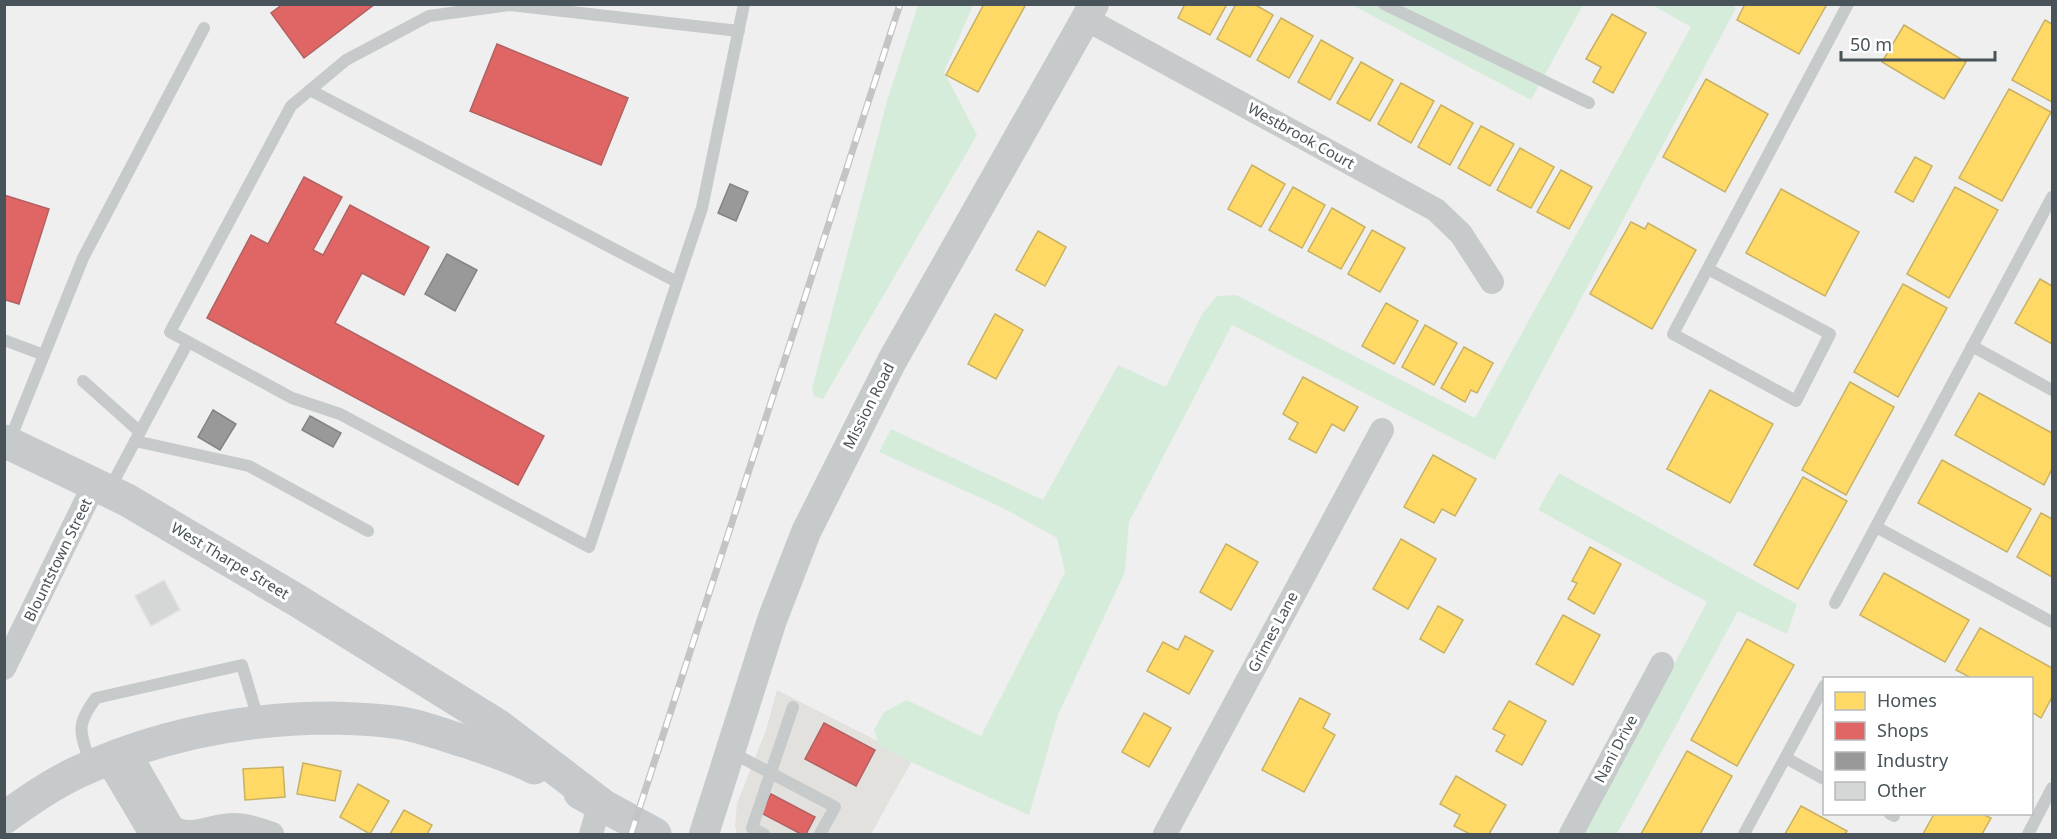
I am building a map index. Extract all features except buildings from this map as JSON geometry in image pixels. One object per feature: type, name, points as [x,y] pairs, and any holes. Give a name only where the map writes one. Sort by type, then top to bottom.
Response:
[{"type":"main road","name":"West Tharpe Street","points":[[7,442],[102,487],[232,561],[499,726],[600,803]]},
{"type":"main road","points":[[390,659],[403,683],[408,703],[405,724]]},
{"type":"main road","points":[[4,818],[38,794],[109,759],[177,736],[232,725],[299,718],[332,718],[405,724],[515,758],[655,834]]},
{"type":"street","name":"Westbrook Court","points":[[1090,12],[1436,210],[1461,234],[1492,282]]},
{"type":"street","name":"Mission Road","points":[[704,834],[772,620],[806,532],[892,361],[1090,12]]},
{"type":"street","name":"Grimes Lane","points":[[1165,834],[1382,430]]},
{"type":"street","name":"Blountstown Street","points":[[4,668],[102,487]]},
{"type":"street","name":"Nani Drive","points":[[1571,834],[1662,664]]},
{"type":"street","points":[[109,759],[154,826],[172,827],[180,833],[189,834],[231,825],[247,826],[272,834]]},
{"type":"street","points":[[591,834],[600,803]]},
{"type":"lane","points":[[739,31],[510,5],[429,16],[346,60],[291,106],[170,332],[292,398],[340,414],[589,547],[702,208],[739,31],[744,4]]},
{"type":"lane","points":[[1384,4],[1590,103]]},
{"type":"lane","points":[[1708,269],[1830,334],[1796,401],[1674,334],[1708,269],[1848,4]]},
{"type":"lane","points":[[7,442],[83,258],[204,28]]},
{"type":"lane","points":[[310,90],[677,282]]},
{"type":"lane","points":[[1835,603],[2052,197]]},
{"type":"lane","points":[[4,340],[44,355]]},
{"type":"lane","points":[[102,487],[138,436],[188,342]]},
{"type":"lane","points":[[1972,346],[2052,390]]},
{"type":"lane","points":[[83,381],[138,436],[249,466],[368,531]]},
{"type":"lane","points":[[1876,526],[2052,622]]},
{"type":"lane","points":[[109,759],[81,732],[84,714],[96,698],[242,665],[259,723]]},
{"type":"lane","points":[[1744,834],[1823,688]]},
{"type":"lane","points":[[764,834],[752,828],[793,707]]},
{"type":"lane","points":[[730,752],[835,807],[820,834]]},
{"type":"lane","points":[[1786,758],[1823,778]]},
{"type":"lane","points":[[2028,834],[2052,788]]},
{"type":"shaded area","points":[[777,690],[913,759],[871,834],[737,834],[735,826],[737,804],[766,730]]},
{"type":"green space","points":[[1730,4],[1736,8],[1495,460],[1232,325],[1129,522],[1125,572],[1058,715],[1029,815],[906,760],[879,745],[874,730],[884,712],[907,700],[981,736],[1065,572],[1057,538],[1005,509],[879,452],[891,429],[1043,500],[1118,365],[1166,387],[1202,314],[1217,296],[1236,295],[1475,418],[1691,27],[1652,5]]},
{"type":"green space","points":[[918,5],[973,5],[944,72],[977,135],[823,399],[814,396],[812,389],[887,101]]},
{"type":"green space","points":[[1352,5],[1583,5],[1531,100]]},
{"type":"green space","points":[[1559,473],[1797,604],[1787,634],[1738,611],[1617,834],[1584,834],[1707,602],[1538,510]]},
{"type":"railway","points":[[631,834],[900,4]]}]
